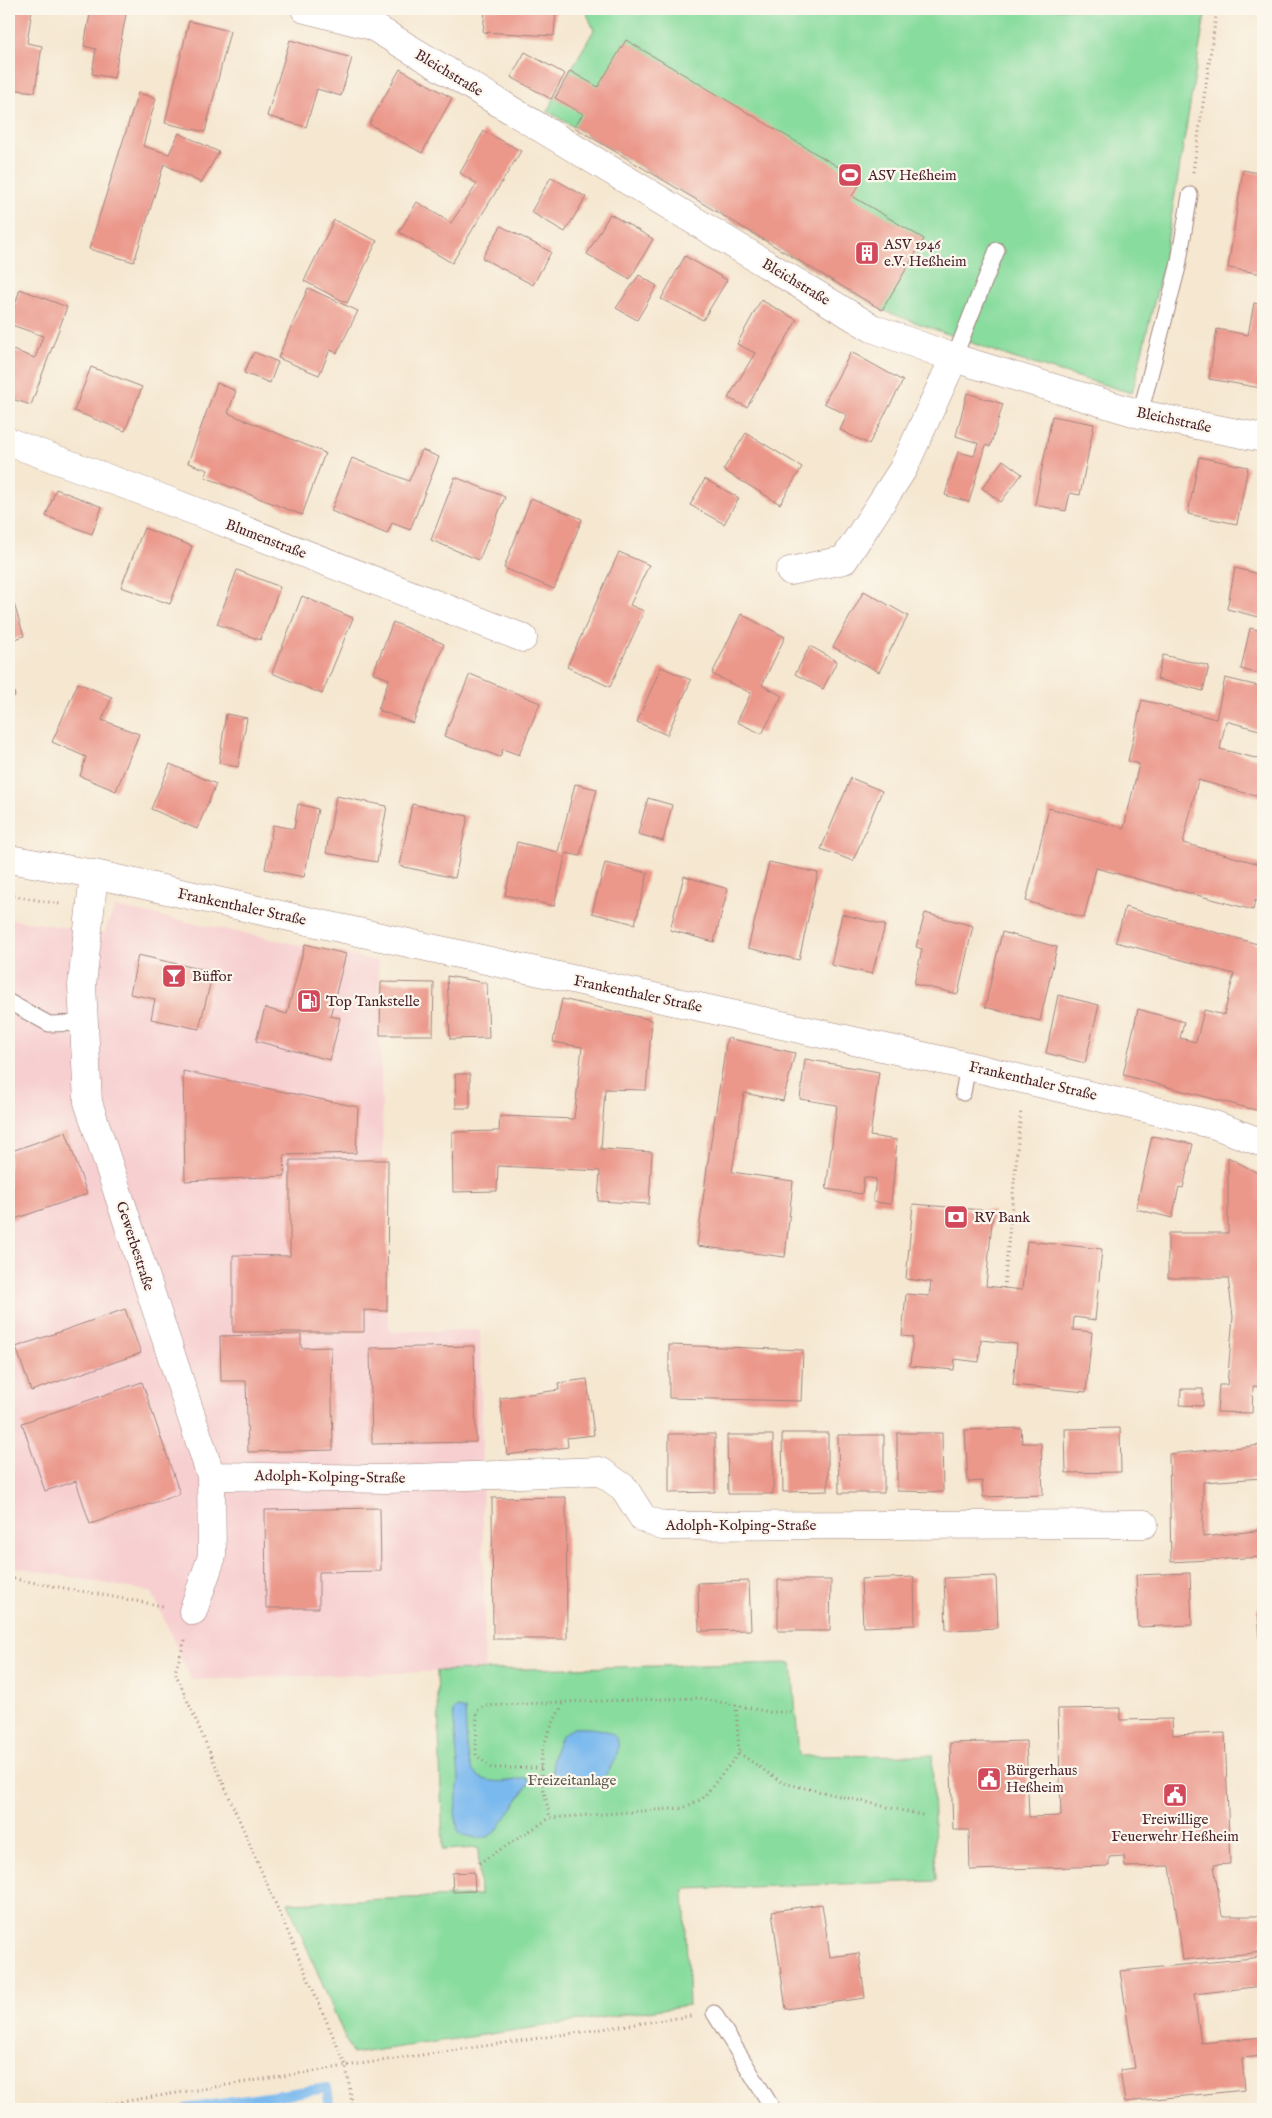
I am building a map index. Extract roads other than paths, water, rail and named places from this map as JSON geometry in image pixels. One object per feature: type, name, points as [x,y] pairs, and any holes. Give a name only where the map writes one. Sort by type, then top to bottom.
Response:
[{"type":"street","name":"Bleichstraße","points":[[305,9],[373,17],[872,328],[954,358],[1140,414],[1263,438]]},
{"type":"street","points":[[790,571],[844,560],[903,469],[954,358]]},
{"type":"street","name":"Blumenstraße","points":[[9,442],[161,498],[523,638]]},
{"type":"street","name":"Frankenthaler Straße","points":[[9,859],[94,874],[968,1066],[1215,1125],[1263,1143]]},
{"type":"street","name":"Gewerbestraße","points":[[94,874],[82,985],[88,1102],[211,1476],[212,1556],[194,1611]]},
{"type":"street","name":"Adolph-Kolping-Straße","points":[[211,1476],[388,1479],[600,1472],[624,1488],[643,1518],[662,1526],[1144,1524]]},
{"type":"lane","points":[[1140,414],[1178,267],[1190,194]]},
{"type":"lane","points":[[954,358],[997,250]]},
{"type":"lane","points":[[9,1002],[49,1024],[84,1023]]},
{"type":"lane","points":[[963,1093],[968,1066]]},
{"type":"lane","points":[[714,2013],[773,2109]]},
{"type":"water","points":[[458,1708],[465,1710],[468,1753],[470,1765],[474,1772],[486,1780],[511,1781],[526,1778],[530,1782],[497,1830],[488,1837],[476,1838],[463,1835],[458,1831],[455,1812],[459,1779],[453,1711]]},
{"type":"water","points":[[573,1728],[603,1730],[611,1733],[616,1738],[618,1745],[617,1754],[607,1772],[601,1779],[595,1782],[573,1785],[562,1782],[554,1776],[552,1764],[558,1744],[563,1734]]},
{"type":"waterway","points":[[186,2109],[327,2088],[330,2109]]},
{"type":"place","name":"ASV Heßheim","points":[[850,175]]},
{"type":"place","name":"ASV 1946 e.V. Heßheim","points":[[867,253]]},
{"type":"place","name":"Büffor","points":[[174,976]]},
{"type":"place","name":"Top Tankstelle","points":[[309,1001]]},
{"type":"place","name":"RV Bank","points":[[956,1217]]},
{"type":"place","name":"Bürgerhaus Heßheim","points":[[989,1779]]},
{"type":"place","name":"Freiwillige Feuerwehr Heßheim","points":[[1175,1795]]},
{"type":"park label","name":"Freizeitanlage","points":[[572,1780]]}]
